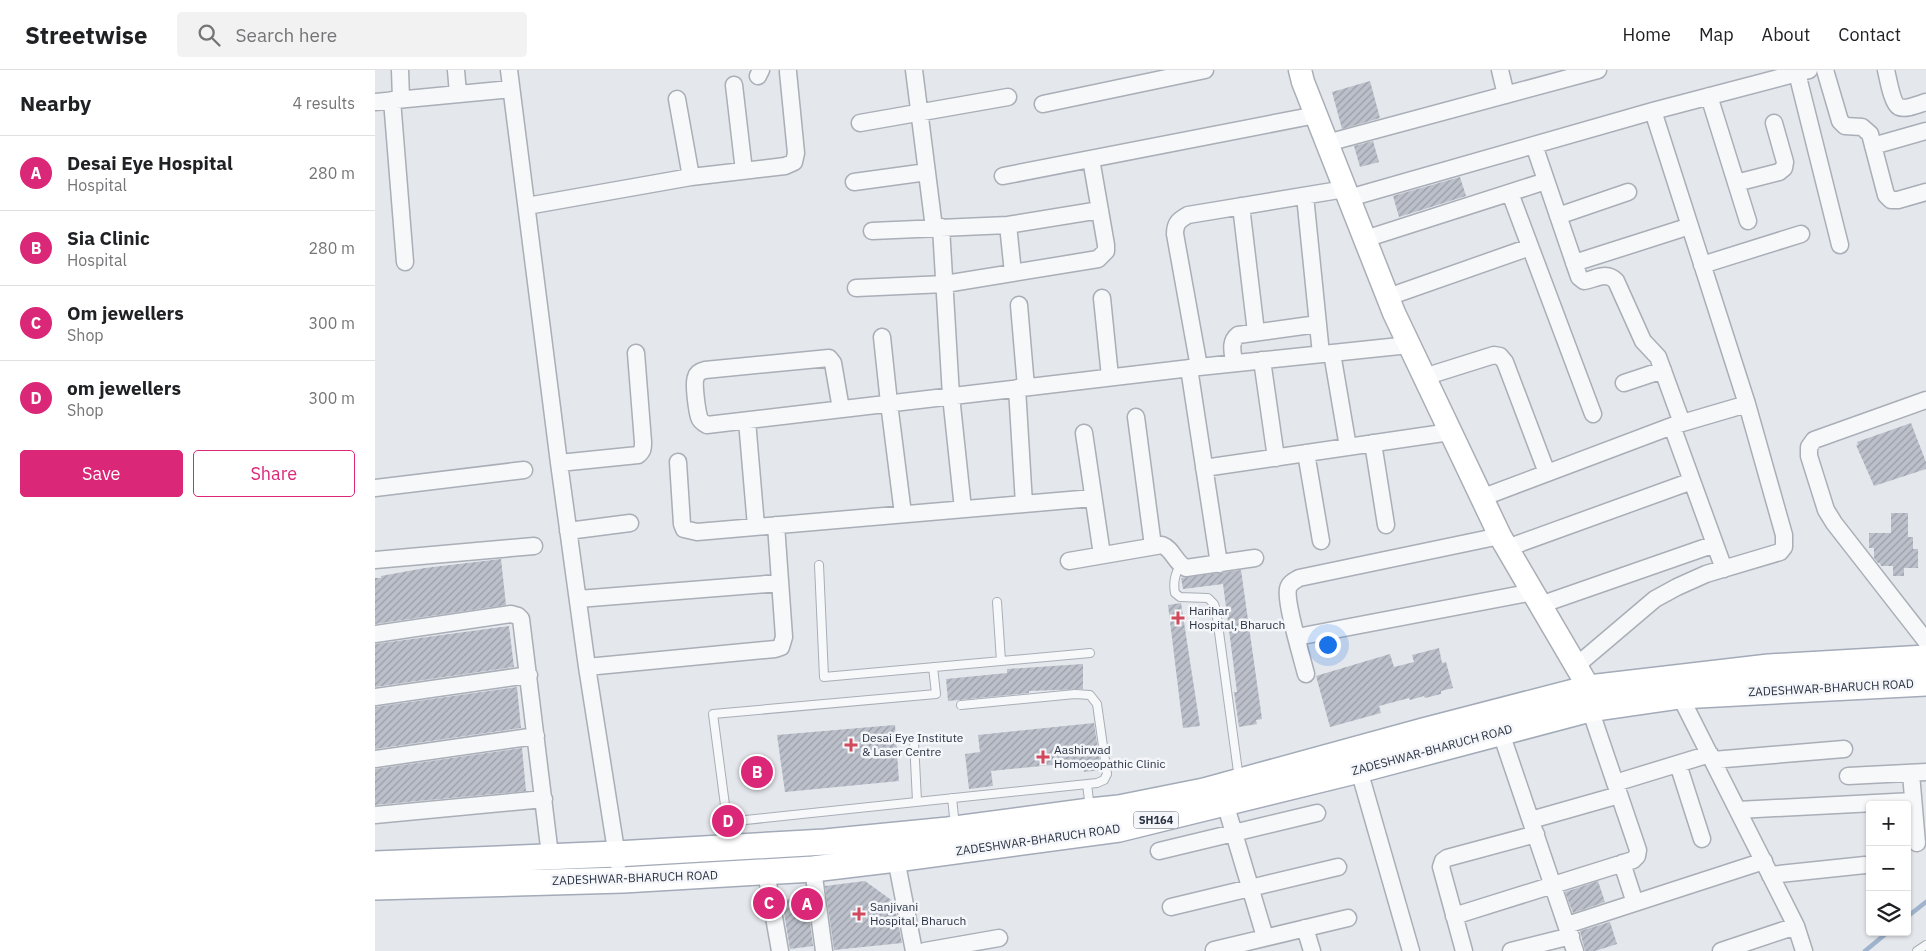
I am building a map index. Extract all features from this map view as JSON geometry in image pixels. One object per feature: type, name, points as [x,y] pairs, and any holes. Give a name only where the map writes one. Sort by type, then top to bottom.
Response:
[{"type":"main road","points":[[1300,70],[1347,194],[1409,345],[1503,542],[1576,666],[1593,702]]},
{"type":"main road","name":"ZADESHWAR-BHARUCH ROAD","points":[[375,863],[616,854],[825,842],[955,829],[1119,808],[1204,791],[1239,781],[1593,702],[1769,667],[1926,658]]},
{"type":"main road","name":"ZADESHWAR-BHARUCH ROAD","points":[[375,887],[623,880],[813,869],[896,859],[1119,829],[1501,733],[1593,702],[1926,683]]},
{"type":"street","points":[[400,70],[397,100],[405,262]]},
{"type":"street","points":[[456,70],[458,94]]},
{"type":"street","points":[[509,70],[587,667],[616,854],[623,880]]},
{"type":"street","points":[[914,70],[927,172],[938,228],[945,284],[951,396],[963,509]]},
{"type":"street","points":[[1043,104],[1146,76],[1205,70]]},
{"type":"street","points":[[1500,70],[1506,95]]},
{"type":"street","points":[[1327,143],[1598,70]]},
{"type":"street","points":[[1825,70],[1840,121],[1845,126],[1862,127],[1867,130],[1886,195],[1891,200],[1898,200],[1926,192]]},
{"type":"street","points":[[1885,70],[1894,102],[1899,107],[1906,108],[1926,102]]},
{"type":"street","points":[[527,206],[691,177],[785,166],[795,162],[796,153],[788,72]]},
{"type":"street","points":[[1219,564],[1204,468],[1194,367],[1175,226],[1179,220],[1188,215],[1305,196],[1347,194],[1803,72],[1840,245]]},
{"type":"street","points":[[734,85],[744,171]]},
{"type":"street","points":[[375,102],[511,89]]},
{"type":"street","points":[[1709,96],[1748,221]]},
{"type":"street","points":[[860,124],[1008,97]]},
{"type":"street","points":[[677,99],[691,177]]},
{"type":"street","points":[[1576,666],[1655,599],[1706,574],[1780,552],[1784,547],[1784,535],[1747,404],[1653,111]]},
{"type":"street","points":[[1003,176],[1316,114]]},
{"type":"street","points":[[1736,183],[1779,172],[1784,168],[1785,162],[1774,124]]},
{"type":"street","points":[[1873,146],[1926,131]]},
{"type":"street","points":[[1534,145],[1579,278],[1584,281],[1605,275],[1611,276],[1616,281],[1643,341],[1658,357],[1692,481],[1724,569]]},
{"type":"street","points":[[856,288],[945,284],[1098,259],[1106,251],[1106,245],[1091,159]]},
{"type":"street","points":[[854,182],[927,172]]},
{"type":"street","points":[[1365,239],[1546,181]]},
{"type":"street","points":[[1558,216],[1628,192]]},
{"type":"street","points":[[1510,193],[1593,414]]},
{"type":"street","points":[[1305,196],[1318,324],[1348,447]]},
{"type":"street","points":[[1241,206],[1256,332]]},
{"type":"street","points":[[872,231],[1008,225],[1100,210]]},
{"type":"street","points":[[1008,225],[1013,273]]},
{"type":"street","points":[[1574,263],[1690,226]]},
{"type":"street","points":[[1703,265],[1801,234]]},
{"type":"street","points":[[1388,297],[1530,246]]},
{"type":"street","points":[[1102,298],[1110,377]]},
{"type":"street","points":[[1019,305],[1024,504]]},
{"type":"street","points":[[1234,363],[1232,344],[1233,338],[1238,335],[1318,324]]},
{"type":"street","points":[[882,337],[903,514]]},
{"type":"street","points":[[841,408],[833,363],[829,358],[705,370],[699,372],[696,376],[699,417],[707,425],[1194,367],[1409,345]]},
{"type":"street","points":[[559,463],[638,455],[641,453],[643,442],[636,353]]},
{"type":"street","points":[[1424,377],[1494,355],[1500,356],[1505,362],[1547,473]]},
{"type":"street","points":[[1262,360],[1275,458]]},
{"type":"street","points":[[1624,382],[1663,370]]},
{"type":"street","points":[[1926,400],[1815,440],[1809,447],[1809,456],[1826,510],[1834,523],[1926,641]]},
{"type":"street","points":[[1481,498],[1677,425],[1747,404]]},
{"type":"street","points":[[1136,417],[1153,546]]},
{"type":"street","points":[[747,421],[756,526]]},
{"type":"street","points":[[1204,468],[1450,432]]},
{"type":"street","points":[[1084,433],[1102,555]]},
{"type":"street","points":[[1373,443],[1386,525]]},
{"type":"street","points":[[1306,453],[1321,541]]},
{"type":"street","points":[[678,462],[682,524],[684,529],[697,532],[1093,498]]},
{"type":"street","points":[[375,488],[524,470]]},
{"type":"street","points":[[1306,674],[1287,590],[1289,584],[1299,578],[1503,542],[1692,481]]},
{"type":"street","points":[[568,531],[630,523]]},
{"type":"street","points":[[587,667],[781,647],[784,637],[775,525]]},
{"type":"street","points":[[1297,637],[1536,599],[1715,544]]},
{"type":"street","points":[[1069,561],[1162,545],[1166,546],[1180,565],[1186,568],[1255,558]]},
{"type":"street","points":[[375,560],[534,546]]},
{"type":"street","points":[[578,599],[779,583]]},
{"type":"street","points":[[375,634],[511,614],[521,619],[551,855]]},
{"type":"street","points":[[375,697],[529,675]]},
{"type":"street","points":[[1680,696],[1796,926],[1804,951]]},
{"type":"street","points":[[1454,916],[1633,860],[1637,856],[1638,850],[1617,789],[1593,702]]},
{"type":"street","points":[[1501,733],[1571,937]]},
{"type":"street","points":[[375,759],[536,736]]},
{"type":"street","points":[[1464,951],[1441,867],[1443,861],[1447,858],[1534,827],[1617,789],[1678,764],[1711,757],[1844,749]]},
{"type":"street","points":[[1678,764],[1702,840]]},
{"type":"street","points":[[1359,770],[1411,951]]},
{"type":"street","points":[[1848,776],[1919,773],[1913,801],[1917,843]]},
{"type":"street","points":[[375,815],[544,799]]},
{"type":"street","points":[[1738,810],[1913,801]]},
{"type":"street","points":[[1225,803],[1265,937]]},
{"type":"street","points":[[1159,851],[1317,813]]},
{"type":"street","points":[[896,859],[914,951]]},
{"type":"street","points":[[1622,863],[1635,902]]},
{"type":"street","points":[[1511,951],[1571,937],[1635,902],[1767,868],[1865,865]]},
{"type":"street","points":[[1171,907],[1338,867]]},
{"type":"street","points":[[813,869],[824,951]]},
{"type":"street","points":[[766,872],[780,951]]},
{"type":"street","points":[[1213,950],[1348,918]]},
{"type":"street","points":[[1721,951],[1796,926]]},
{"type":"street","points":[[1305,928],[1312,951]]},
{"type":"street","points":[[925,951],[999,938]]},
{"type":"lane","points":[[819,565],[824,677],[1090,653]]},
{"type":"lane","points":[[1180,565],[1173,585],[1175,593],[1180,597],[1208,598],[1216,610],[1239,781]]},
{"type":"lane","points":[[997,602],[1001,661]]},
{"type":"lane","points":[[730,848],[713,714],[936,694],[933,667]]},
{"type":"lane","points":[[727,822],[1097,783],[1104,780],[1107,774],[1097,704],[1090,695],[1075,694],[961,705]]},
{"type":"lane","points":[[914,741],[917,801]]},
{"type":"lane","points":[[1087,784],[1090,811]]},
{"type":"lane","points":[[952,798],[955,829]]},
{"type":"lane","points":[[1917,951],[1926,945]]},
{"type":"building","points":[[1370,81],[1380,118],[1342,129],[1332,92]]},
{"type":"building","points":[[1373,141],[1379,162],[1360,167],[1354,146]]},
{"type":"building","points":[[1460,177],[1466,196],[1399,217],[1393,196]]},
{"type":"building","points":[[1911,423],[1926,462],[1926,469],[1874,486],[1856,445],[1858,445],[1857,442]]},
{"type":"building","points":[[1891,513],[1908,513],[1908,537],[1913,537],[1913,549],[1918,549],[1918,568],[1904,568],[1904,576],[1893,576],[1893,566],[1881,566],[1874,558],[1874,548],[1869,548],[1869,533],[1891,533]]},
{"type":"building","points":[[501,559],[506,605],[375,624],[375,578],[425,568]]},
{"type":"building","points":[[1241,570],[1262,719],[1256,720],[1257,724],[1239,727],[1234,692],[1237,692],[1223,584],[1183,589],[1181,578]]},
{"type":"building","points":[[1181,603],[1200,726],[1183,728],[1168,605]]},
{"type":"building","points":[[509,626],[514,667],[375,687],[375,644]]},
{"type":"building","points":[[1439,648],[1442,663],[1446,662],[1453,688],[1441,691],[1441,694],[1425,698],[1424,696],[1410,700],[1409,698],[1379,706],[1381,713],[1330,727],[1316,676],[1390,654],[1394,667],[1414,662],[1412,655]]},
{"type":"building","points":[[1083,664],[1083,689],[1029,691],[1029,693],[948,701],[946,679],[1007,673],[1007,669]]},
{"type":"building","points":[[517,687],[521,728],[375,749],[375,707]]},
{"type":"building","points":[[1094,723],[1101,770],[1084,772],[1083,762],[991,771],[993,786],[969,789],[965,754],[980,752],[978,735]]},
{"type":"building","points":[[895,725],[899,781],[785,792],[777,735]]},
{"type":"building","points":[[522,748],[526,791],[375,805],[375,769]]},
{"type":"building","points":[[865,881],[894,902],[902,943],[834,950],[825,886]]},
{"type":"building","points":[[1598,881],[1605,902],[1573,913],[1565,892]]},
{"type":"building","points":[[807,897],[813,946],[790,949],[782,900]]},
{"type":"building","points":[[1610,922],[1617,944],[1595,951],[1585,951],[1580,931]]},
{"type":"waterway","points":[[1911,914],[1926,902]]},
{"type":"waterway","points":[[1865,951],[1883,936]]},
{"type":"place","name":"Harihar Hospital, Bharuch","points":[[1178,618]]},
{"type":"place","name":"Desai Eye Institute & Laser Centre","points":[[851,745]]},
{"type":"place","name":"Aashirwad Homoeopathic Clinic","points":[[1043,757]]},
{"type":"place","name":"Sia Clinic","points":[[757,772]]},
{"type":"place","name":"om jewellers","points":[[728,821]]},
{"type":"place","name":"Om jewellers","points":[[769,903]]},
{"type":"place","name":"Desai Eye Hospital","points":[[807,904]]},
{"type":"place","name":"Sanjivani Hospital, Bharuch","points":[[859,914]]}]
